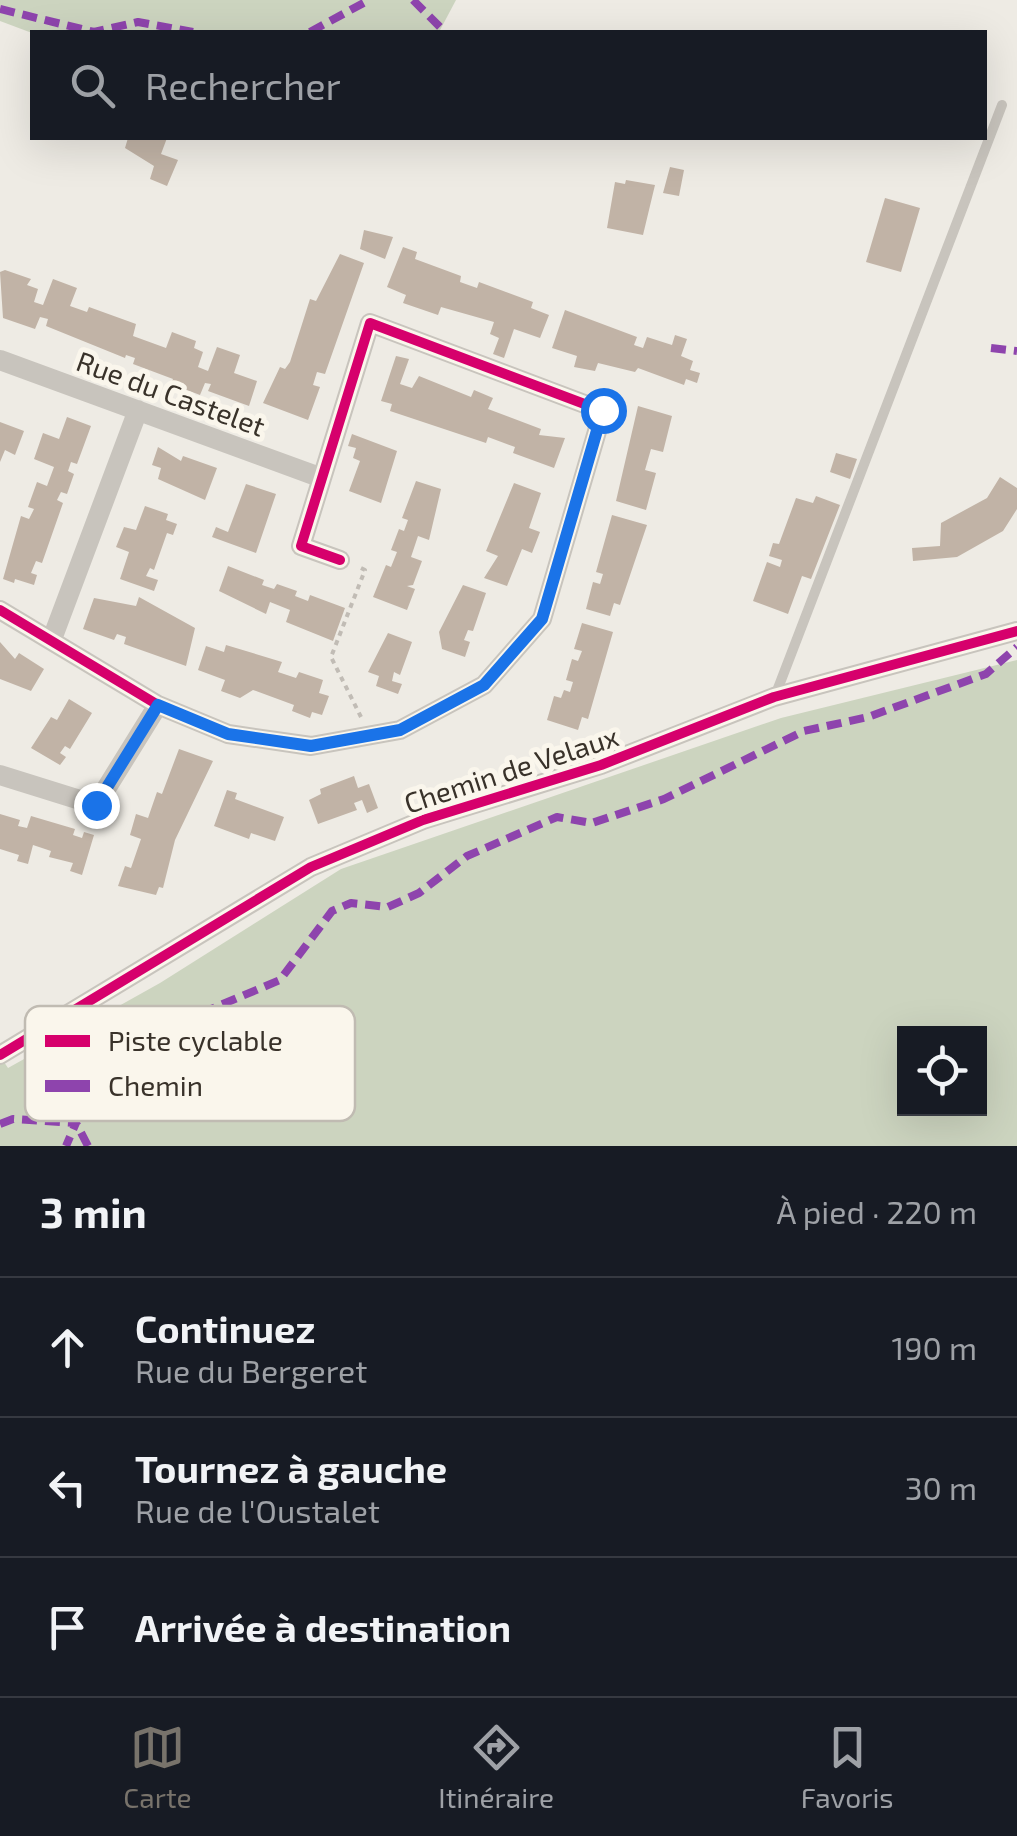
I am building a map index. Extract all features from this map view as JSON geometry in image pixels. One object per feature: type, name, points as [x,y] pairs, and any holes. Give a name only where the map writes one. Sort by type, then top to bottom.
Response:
[{"type":"street","points":[[0,610],[158,705],[245,736],[311,746],[400,730],[484,685],[542,619],[603,410],[370,323],[300,546],[340,560]]},
{"type":"street","name":"Rue du Castelet","points":[[0,360],[322,478]]},
{"type":"street","points":[[52,639],[138,410]]},
{"type":"street","name":"Chemin de Velaux","points":[[81,1006],[311,867],[423,820],[601,766],[774,697],[1017,632]]},
{"type":"street","points":[[0,776],[96,805],[158,705]]},
{"type":"street","name":"Chemin de Velaux","points":[[0,1055],[25,1040]]},
{"type":"lane","points":[[774,697],[1002,105]]},
{"type":"path","points":[[340,560],[365,570],[331,657],[370,735]]},
{"type":"green space","points":[[0,0],[456,0],[440,30],[30,32],[0,21]]},
{"type":"green space","points":[[1017,660],[1017,1146],[0,1146],[0,1056],[8,1068],[25,1058],[25,1121],[355,1121],[355,1006],[119,1006],[341,869],[781,718]]},
{"type":"building","points":[[127,140],[166,140],[161,154],[178,160],[167,186],[150,179],[154,166],[125,148]]},
{"type":"building","points":[[670,167],[684,170],[679,196],[663,193]]},
{"type":"building","points":[[626,180],[655,185],[643,235],[607,228],[615,182],[625,184]]},
{"type":"building","points":[[885,198],[920,208],[901,272],[866,262]]},
{"type":"building","points":[[364,230],[393,237],[385,259],[360,249]]},
{"type":"building","points":[[403,247],[417,252],[415,259],[461,276],[460,282],[477,288],[479,282],[533,302],[531,308],[549,315],[540,338],[514,329],[504,358],[493,354],[499,338],[490,334],[494,322],[441,307],[438,315],[403,303],[406,295],[387,287]]},
{"type":"building","points":[[340,254],[364,263],[325,374],[317,372],[313,385],[320,387],[308,420],[263,403],[280,367],[285,369],[290,362],[310,299],[316,301]]},
{"type":"building","points":[[5,270],[31,279],[27,285],[38,289],[34,302],[43,305],[53,279],[77,288],[70,306],[87,312],[89,307],[136,324],[133,336],[166,348],[172,332],[196,341],[194,348],[203,352],[198,367],[208,371],[217,347],[240,355],[234,373],[257,381],[249,406],[208,391],[211,384],[205,383],[200,395],[171,384],[173,379],[133,364],[135,358],[125,358],[46,326],[48,319],[40,317],[35,329],[3,318],[0,272]]},
{"type":"building","points":[[565,310],[637,337],[634,345],[643,348],[647,337],[672,345],[675,335],[687,339],[681,356],[693,361],[690,370],[700,373],[697,383],[686,379],[684,385],[638,368],[635,372],[598,363],[595,371],[574,367],[577,356],[552,348]]},
{"type":"building","points":[[396,356],[409,359],[400,384],[412,388],[419,376],[471,397],[474,390],[493,398],[488,409],[541,429],[539,435],[565,438],[554,468],[513,453],[515,447],[488,437],[486,443],[390,411],[392,404],[381,401]]},
{"type":"building","points":[[638,406],[672,416],[663,452],[651,449],[645,470],[656,473],[646,510],[616,501]]},
{"type":"building","points":[[67,417],[91,426],[77,464],[71,462],[68,471],[74,474],[67,494],[61,492],[57,500],[63,503],[42,563],[36,561],[31,573],[37,575],[34,585],[15,579],[14,583],[3,579],[21,516],[29,519],[34,509],[28,507],[37,482],[47,486],[54,467],[34,459],[43,433],[59,439]]},
{"type":"building","points":[[0,422],[24,431],[15,455],[5,450],[0,462]]},
{"type":"building","points":[[352,434],[397,451],[381,503],[349,491],[360,461],[353,458],[356,448],[348,446]]},
{"type":"building","points":[[158,447],[181,461],[183,456],[217,468],[205,500],[158,479],[161,468],[152,465]]},
{"type":"building","points":[[836,453],[857,459],[850,479],[830,472]]},
{"type":"building","points":[[1000,477],[1017,488],[1017,509],[1003,531],[957,557],[913,561],[912,548],[940,546],[941,523],[987,498]]},
{"type":"building","points":[[416,481],[441,489],[429,540],[418,536],[411,557],[422,561],[413,585],[407,586],[415,589],[407,610],[373,597],[386,565],[391,567],[397,552],[391,550],[399,529],[404,531],[408,520],[402,518]]},
{"type":"building","points":[[514,483],[541,493],[529,528],[540,532],[532,553],[522,549],[507,586],[484,578],[498,556],[486,551]]},
{"type":"building","points":[[246,484],[276,494],[256,553],[212,537],[216,527],[228,532]]},
{"type":"building","points":[[816,496],[840,505],[811,579],[802,576],[788,614],[753,601],[767,562],[780,567],[782,560],[769,556],[773,543],[779,544],[796,498],[813,503]]},
{"type":"building","points":[[145,506],[168,514],[166,520],[177,524],[173,535],[167,533],[154,570],[150,568],[146,576],[158,580],[154,591],[120,579],[129,552],[116,547],[124,527],[136,530]]},
{"type":"building","points":[[612,515],[647,525],[620,605],[614,603],[610,616],[586,609],[593,582],[600,584],[603,574],[596,572]]},
{"type":"building","points":[[228,566],[264,580],[262,585],[274,589],[277,584],[297,591],[295,596],[308,601],[310,595],[345,608],[333,641],[286,622],[290,610],[270,602],[266,614],[219,591]]},
{"type":"building","points":[[463,585],[486,593],[473,631],[468,630],[464,640],[470,642],[465,657],[442,649],[439,632]]},
{"type":"building","points":[[139,597],[195,628],[186,666],[124,644],[126,637],[117,634],[114,640],[83,629],[94,598],[136,606]]},
{"type":"building","points":[[582,623],[613,632],[588,719],[582,717],[578,730],[547,720],[554,696],[561,698],[564,690],[570,692],[573,682],[566,680],[572,659],[578,661],[582,651],[574,649]]},
{"type":"building","points":[[388,633],[412,642],[400,675],[394,672],[392,681],[402,684],[398,694],[376,686],[379,676],[368,672]]},
{"type":"building","points":[[0,642],[15,659],[19,653],[44,669],[31,691],[0,679]]},
{"type":"building","points":[[226,645],[282,662],[278,672],[296,678],[299,672],[323,680],[319,693],[329,696],[322,715],[312,712],[310,718],[292,711],[294,705],[253,690],[240,698],[221,691],[225,680],[198,670],[206,646],[224,652]]},
{"type":"building","points":[[69,699],[92,713],[70,749],[65,746],[60,753],[66,757],[60,765],[31,748],[51,717],[57,720]]},
{"type":"building","points":[[179,749],[213,761],[175,840],[163,888],[159,887],[156,895],[118,886],[125,866],[131,868],[141,839],[130,835],[136,814],[148,818]]},
{"type":"building","points":[[354,776],[358,788],[369,784],[378,808],[367,813],[362,800],[354,803],[357,810],[318,824],[309,800],[321,794],[320,789]]},
{"type":"building","points":[[227,790],[237,793],[235,799],[284,817],[275,841],[251,833],[249,839],[214,826]]},
{"type":"building","points":[[0,814],[20,820],[18,826],[27,828],[31,816],[75,829],[73,835],[82,838],[84,832],[94,835],[82,875],[70,871],[73,863],[49,857],[51,851],[33,845],[28,864],[17,861],[19,855],[0,849]]},
{"type":"marked path","points":[[314,30],[369,0]]},
{"type":"marked path","points":[[413,0],[443,30]]},
{"type":"marked path","points":[[0,9],[86,30]]},
{"type":"marked path","points":[[103,30],[138,22],[182,30]]},
{"type":"marked path","points":[[991,348],[1017,351]]},
{"type":"marked path","points":[[218,1006],[280,980],[332,911],[351,903],[388,907],[419,893],[467,856],[557,817],[592,823],[664,799],[804,731],[868,717],[986,674],[1017,647]]},
{"type":"marked path","points":[[0,1124],[25,1120]]},
{"type":"marked path","points":[[44,1121],[76,1123],[66,1146]]},
{"type":"marked path","points":[[76,1121],[88,1146]]},
{"type":"cycle path","points":[[0,610],[158,705],[228,734],[311,746],[400,730],[484,685],[542,619],[603,411],[370,323],[301,546],[340,560]]},
{"type":"cycle path","points":[[81,1006],[311,867],[423,820],[601,765],[774,697],[1017,631]]},
{"type":"cycle path","points":[[0,1055],[25,1040]]},
{"type":"route","points":[[96,805],[158,705],[228,734],[311,746],[400,730],[484,685],[542,619],[603,410]]}]
